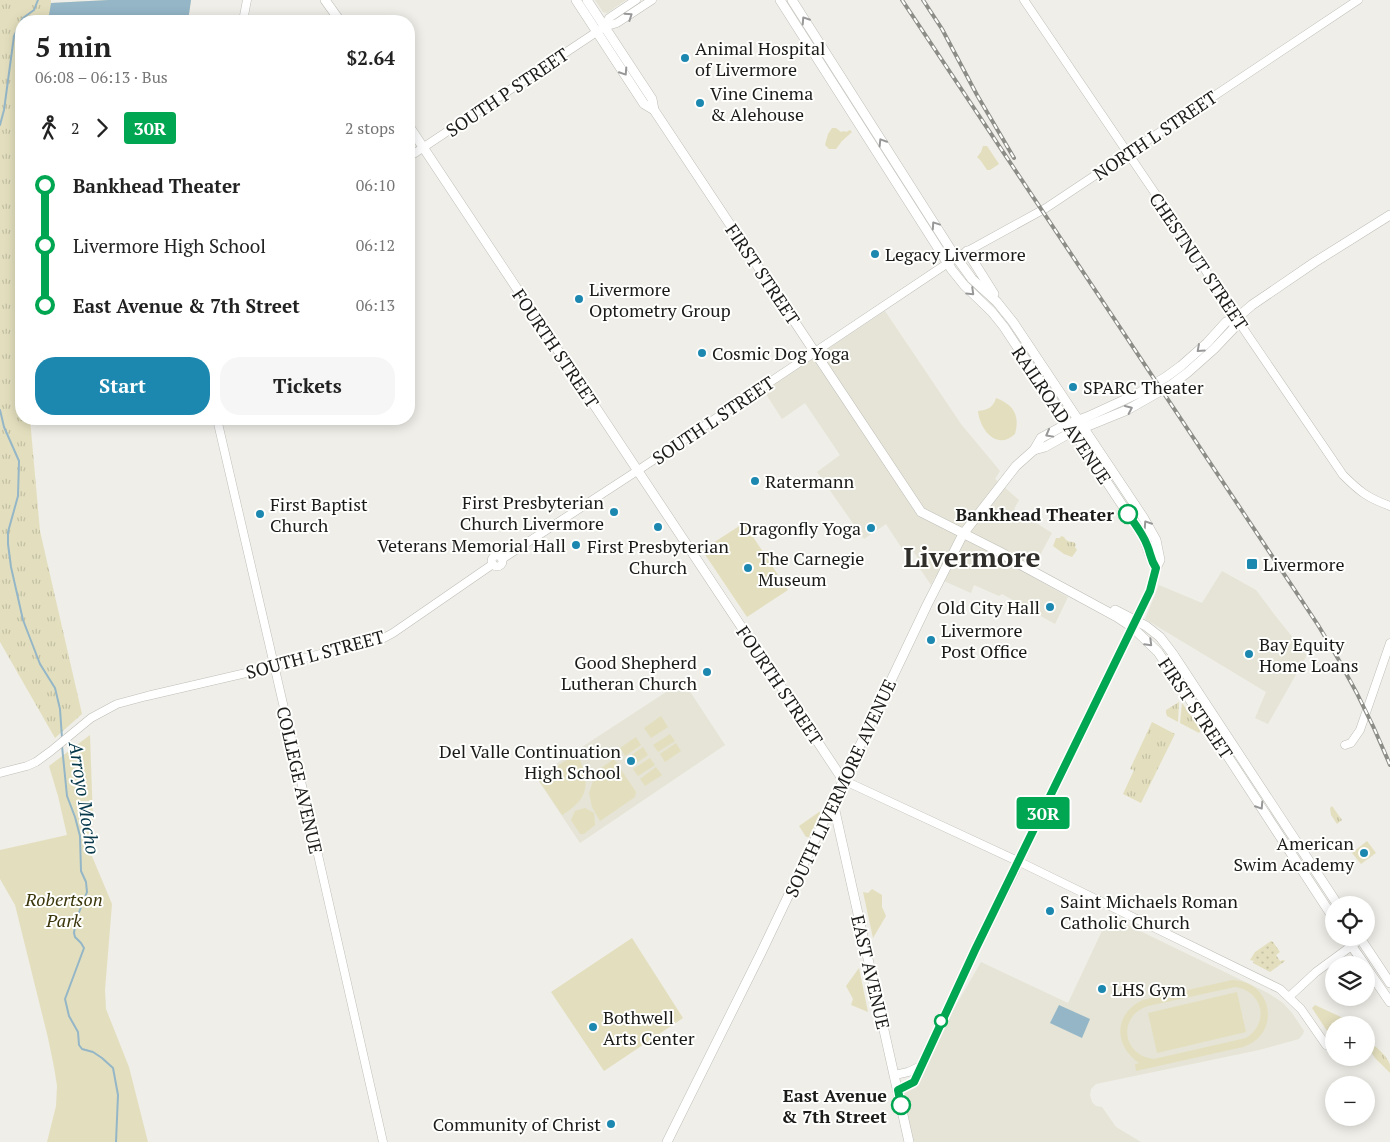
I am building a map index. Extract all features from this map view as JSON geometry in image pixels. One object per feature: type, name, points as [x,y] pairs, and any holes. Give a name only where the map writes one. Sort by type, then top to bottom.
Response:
[{"type":"main road","points":[[326,0],[336,15]]},
{"type":"main road","name":"FIRST STREET","points":[[576,0],[601,29],[652,99],[654,110],[921,512],[1004,554],[1012,555],[1134,624],[1158,652],[1176,678],[1325,905]]},
{"type":"main road","name":"FIRST STREET","points":[[587,0],[601,29]]},
{"type":"main road","name":"RAILROAD AVENUE","points":[[780,0],[948,263],[964,285],[998,319],[1142,535],[1151,561],[1156,568],[1160,560],[1156,540],[1081,424],[1003,309],[972,279],[956,257],[792,0]]},
{"type":"main road","name":"FOURTH STREET","points":[[415,135],[843,780]]},
{"type":"main road","name":"SOUTH LIVERMORE AVENUE","points":[[667,1142],[761,953],[897,666],[963,534],[1016,466],[1034,450],[1045,447],[1071,428],[1127,410],[1171,385],[1214,349],[1233,329],[1237,318],[1252,305],[1390,215]]},
{"type":"main road","points":[[967,251],[1003,309]]},
{"type":"main road","points":[[1134,624],[1150,591],[1156,568]]},
{"type":"main road","name":"FIRST STREET","points":[[1134,624],[1146,626],[1160,637],[1173,654],[1332,896]]},
{"type":"main road","name":"EAST AVENUE","points":[[833,802],[909,1142]]},
{"type":"main road","points":[[1365,946],[1390,983]]},
{"type":"main road","points":[[1375,980],[1390,1002]]},
{"type":"street","points":[[244,15],[247,0]]},
{"type":"street","name":"SOUTH P STREET","points":[[601,29],[609,18],[636,0]]},
{"type":"street","name":"SOUTH P STREET","points":[[415,153],[601,29],[618,23],[652,0]]},
{"type":"street","name":"CHESTNUT STREET","points":[[1024,0],[1182,233],[1290,399],[1343,475],[1365,495],[1390,506]]},
{"type":"street","name":"NORTH L STREET","points":[[948,263],[1042,210],[1358,0]]},
{"type":"street","name":"SOUTH L STREET","points":[[0,773],[36,762],[81,726],[117,704],[340,648],[380,640],[393,634],[493,564],[492,560],[494,557],[502,558],[637,471],[948,263]]},
{"type":"street","name":"COLLEGE AVENUE","points":[[218,425],[383,1142]]},
{"type":"street","points":[[898,1090],[914,1082],[920,1066],[1134,624]]},
{"type":"street","points":[[1345,745],[1351,743],[1360,730],[1390,643]]},
{"type":"street","points":[[843,780],[1280,988],[1301,1009],[1325,1044]]},
{"type":"street","points":[[1289,997],[1344,946]]},
{"type":"street","points":[[895,1075],[908,1072],[920,1066]]},
{"type":"shaded area","points":[[595,0],[626,0],[607,13],[603,12]]},
{"type":"shaded area","points":[[885,311],[961,424],[1000,471],[995,479],[1019,500],[1014,509],[1052,533],[1029,575],[1068,597],[1055,624],[1002,594],[999,596],[974,585],[971,593],[935,577],[931,585],[916,563],[919,560],[910,546],[903,550],[886,524],[864,539],[817,472],[840,455],[805,403],[782,419],[764,391]]},
{"type":"shaded area","points":[[1222,571],[1256,590],[1307,655],[1268,724],[1255,718],[1266,692],[1145,619],[1159,585],[1202,603]]},
{"type":"shaded area","name":"Del Valle Continuation High School","points":[[683,681],[725,745],[580,843],[536,777]]},
{"type":"shaded area","points":[[1109,916],[1268,993],[1283,1003],[1292,1013],[1304,1031],[1303,1034],[1299,1039],[1259,1050],[1096,1084],[1091,1089],[1092,1102],[1096,1106],[1102,1107],[1116,1127],[1141,1142],[913,1142],[898,1090],[914,1082],[921,1066],[981,962],[1068,1003]]},
{"type":"green space","points":[[0,0],[51,0],[51,3],[109,0],[191,0],[189,15],[15,15],[15,425],[31,425],[40,531],[82,714],[55,738],[0,642]]},
{"type":"green space","points":[[832,128],[836,128],[841,132],[850,130],[852,132],[836,149],[829,149],[825,145]]},
{"type":"green space","points":[[983,146],[987,146],[999,164],[990,170],[987,170],[977,157]]},
{"type":"green space","points":[[996,398],[1011,407],[1016,416],[1015,434],[1008,439],[996,439],[990,436],[979,418],[978,411],[989,408]]},
{"type":"green space","points":[[744,523],[788,590],[747,617],[702,550]]},
{"type":"green space","points":[[1061,536],[1068,541],[1074,542],[1076,545],[1077,550],[1072,557],[1053,546],[1056,538]]},
{"type":"green space","points":[[1179,702],[1178,722],[1167,716],[1166,710]]},
{"type":"green space","points":[[1182,703],[1201,730],[1199,733],[1180,723]]},
{"type":"green space","points":[[661,716],[668,727],[651,738],[644,728]]},
{"type":"green space","points":[[1152,722],[1175,734],[1141,803],[1123,794],[1134,770],[1130,769]]},
{"type":"green space","points":[[670,734],[675,741],[658,752],[653,745]]},
{"type":"green space","name":"Robertson Park","points":[[90,735],[93,820],[89,849],[112,904],[105,990],[106,1009],[129,1067],[148,1142],[47,1142],[56,1106],[57,1086],[54,1067],[15,905],[0,879],[0,850],[67,835],[49,766]]},
{"type":"green space","points":[[636,737],[641,745],[625,756],[620,748]]},
{"type":"green space","points":[[676,743],[681,751],[665,762],[660,754]]},
{"type":"green space","points":[[643,747],[648,755],[632,766],[627,758]]},
{"type":"green space","points":[[577,753],[586,780],[585,788],[578,802],[572,809],[562,815],[538,779]]},
{"type":"green space","points":[[650,758],[655,765],[638,776],[633,769]]},
{"type":"green space","points":[[614,759],[636,792],[635,797],[600,821],[592,807],[589,793],[594,778],[601,768]]},
{"type":"green space","points":[[656,767],[662,775],[645,786],[640,779]]},
{"type":"green space","points":[[1332,806],[1342,820],[1337,824],[1331,815],[1330,808]]},
{"type":"green space","points":[[585,808],[594,813],[595,825],[584,834],[580,834],[571,820],[575,811]]},
{"type":"green space","points":[[819,812],[820,814],[809,837],[806,837],[799,826]]},
{"type":"green space","name":"American Swim Academy","points":[[1367,841],[1376,853],[1361,864],[1352,853]]},
{"type":"green space","points":[[872,889],[882,895],[882,907],[886,916],[873,938],[863,892],[868,893]]},
{"type":"green space","points":[[632,938],[683,1018],[604,1071],[551,992]]},
{"type":"green space","points":[[1271,941],[1280,952],[1276,955],[1280,961],[1285,961],[1270,972],[1250,960],[1255,952]]},
{"type":"green space","points":[[859,968],[868,1012],[851,1005],[853,999],[846,986]]},
{"type":"green space","points":[[1232,980],[1246,983],[1256,989],[1264,998],[1267,1020],[1264,1031],[1255,1040],[1243,1047],[1136,1071],[1135,1064],[1139,1063],[1125,1047],[1121,1039],[1120,1030],[1126,1013],[1143,1000]],"holes":[[[1235,987],[1252,995],[1260,1008],[1258,1024],[1254,1032],[1246,1038],[1154,1059],[1143,1056],[1135,1051],[1130,1044],[1127,1035],[1131,1018],[1138,1011],[1148,1006]]]},
{"type":"green space","points":[[1237,992],[1246,1032],[1157,1053],[1148,1013]]},
{"type":"green space","points":[[1315,1005],[1339,1016],[1325,1016],[1325,1028],[1312,1008]]},
{"type":"green space","points":[[1375,1047],[1387,1058],[1390,1065],[1390,1073],[1375,1058]]},
{"type":"water","points":[[109,0],[191,0],[189,15],[49,15],[51,3]]},
{"type":"water","points":[[1059,1005],[1090,1019],[1082,1038],[1050,1023]]},
{"type":"waterway","name":"Arroyo Mocho","points":[[27,15],[34,10],[38,0]]},
{"type":"waterway","name":"Arroyo Mocho","points":[[0,125],[4,110],[15,34]]},
{"type":"waterway","name":"Arroyo Mocho","points":[[0,410],[4,427],[19,461],[18,496],[8,532],[11,567],[23,620],[40,664],[55,688],[60,709],[62,738]]},
{"type":"waterway","name":"Arroyo Mocho","points":[[62,746],[67,796],[80,836],[81,871],[86,882],[87,892],[76,920],[74,933],[84,948],[65,999],[69,1016],[78,1032],[79,1045],[82,1049],[93,1052],[102,1058],[113,1068],[118,1095],[116,1142]]},
{"type":"railway","points":[[902,0],[1318,625],[1357,694],[1390,765]]},
{"type":"railway","points":[[923,0],[942,29],[977,95],[1014,158]]},
{"type":"bus line","name":"30R","points":[[901,1105],[898,1090],[914,1082],[975,950],[1150,591],[1156,568],[1151,561],[1150,552],[1142,535],[1128,514]]},
{"type":"place","name":"Animal Hospital of Livermore","points":[[685,58]]},
{"type":"place","name":"Vine Cinema & Alehouse","points":[[700,103]]},
{"type":"place","name":"Legacy Livermore","points":[[875,254]]},
{"type":"place","name":"Livermore Optometry Group","points":[[579,299]]},
{"type":"place","name":"Cosmic Dog Yoga","points":[[702,353]]},
{"type":"place","name":"SPARC Theater","points":[[1073,387]]},
{"type":"place","name":"Ratermann","points":[[755,481]]},
{"type":"place","name":"First Presbyterian Church Livermore","points":[[614,512]]},
{"type":"place","name":"First Baptist Church","points":[[260,514]]},
{"type":"place","name":"Bankhead Theater","points":[[1128,514]]},
{"type":"place","name":"First Presbyterian Church","points":[[658,527]]},
{"type":"place","name":"Dragonfly Yoga","points":[[871,528]]},
{"type":"place","name":"Veterans Memorial Hall","points":[[576,545]]},
{"type":"place","name":"Livermore","points":[[1252,564]]},
{"type":"place","name":"The Carnegie Museum","points":[[748,568]]},
{"type":"place","name":"Old City Hall","points":[[1050,607]]},
{"type":"place","name":"Livermore Post Office","points":[[931,640]]},
{"type":"place","name":"Bay Equity Home Loans","points":[[1249,654]]},
{"type":"place","name":"Good Shepherd Lutheran Church","points":[[707,672]]},
{"type":"place","name":"Del Valle Continuation High School","points":[[631,761]]},
{"type":"place","name":"American Swim Academy","points":[[1364,853]]},
{"type":"place","name":"Saint Michaels Roman Catholic Church","points":[[1050,911]]},
{"type":"place","name":"LHS Gym","points":[[1102,989]]},
{"type":"place","name":"Bothwell Arts Center","points":[[593,1027]]},
{"type":"place","name":"East Avenue & 7th Street","points":[[901,1105]]},
{"type":"place","name":"Community of Christ","points":[[611,1124]]},
{"type":"district","name":"Livermore","points":[[972,556]]}]
